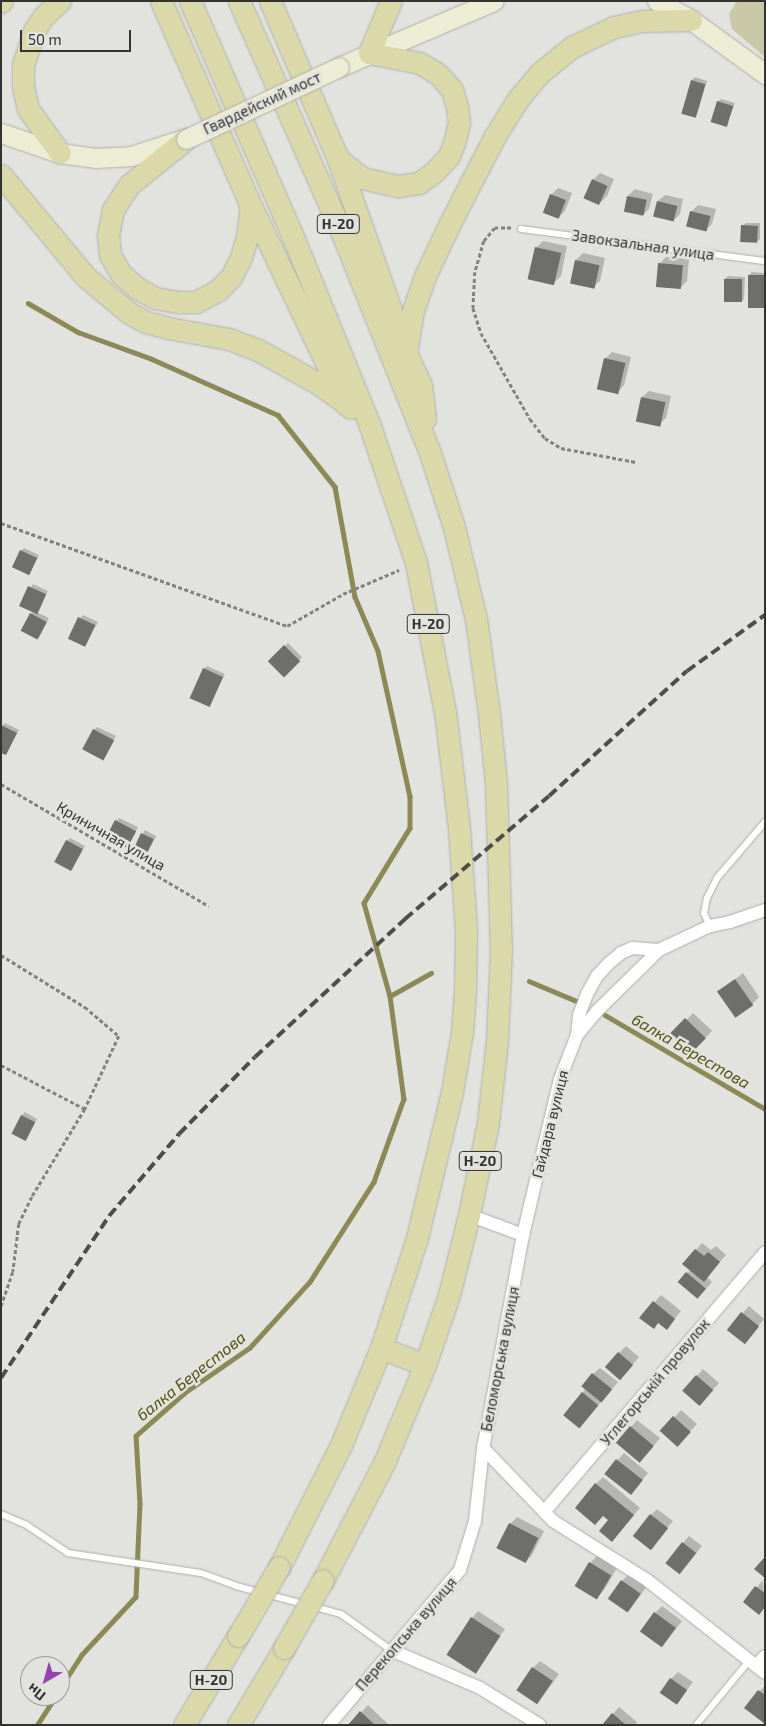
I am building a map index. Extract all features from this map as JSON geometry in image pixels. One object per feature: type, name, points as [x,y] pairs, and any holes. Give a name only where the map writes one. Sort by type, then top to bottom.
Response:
[{"type":"main road","points":[[60,1],[43,17],[34,31],[23,65],[23,86],[28,109],[60,153]]},
{"type":"main road","name":"Н-20","points":[[184,1725],[279,1568],[317,1496],[341,1445],[381,1348],[417,1238],[453,1084],[462,1032],[466,931],[459,828],[445,712],[416,563],[370,426],[293,237],[190,1]]},
{"type":"main road","name":"Н-20","points":[[238,1725],[324,1580],[380,1471],[425,1365],[449,1295],[469,1215],[488,1123],[498,1041],[501,950],[496,783],[490,714],[476,619],[454,528],[428,450],[344,238],[239,1]]},
{"type":"main road","points":[[270,1],[338,159],[406,352],[421,385],[428,450]]},
{"type":"main road","points":[[338,159],[362,178],[398,186],[419,183],[434,172],[448,156],[455,140],[459,123],[457,107],[452,90],[438,74],[420,63],[370,53],[391,1]]},
{"type":"main road","name":"Гвардейский мост","points":[[1,133],[60,153],[95,158],[131,156],[186,139],[370,53],[494,1]]},
{"type":"main road","points":[[657,1],[691,20],[765,74]]},
{"type":"main road","points":[[159,5],[251,206],[346,404]]},
{"type":"main road","points":[[406,352],[413,311],[425,276],[450,223],[495,136],[518,99],[541,72],[572,47],[614,27],[643,21],[691,20]]},
{"type":"main road","points":[[186,139],[129,185],[113,210],[108,235],[110,255],[121,274],[137,288],[155,298],[178,302],[196,302],[217,291],[231,277],[241,257],[247,237],[251,206]]},
{"type":"main road","points":[[1,175],[86,277],[129,313],[146,322],[228,339],[258,350],[319,384],[346,404],[370,426]]},
{"type":"main road","points":[[381,1348],[425,1365]]},
{"type":"street","name":"Гайдара вулиця","points":[[523,1235],[560,1079],[577,1035],[597,1011],[659,950],[710,926],[730,922],[765,910]]},
{"type":"street","points":[[577,1035],[578,1015],[597,976],[608,964],[621,952],[632,948],[659,950]]},
{"type":"street","points":[[469,1215],[523,1235]]},
{"type":"street","name":"Беломорська вулиця","points":[[523,1235],[483,1448],[553,1521],[647,1580],[757,1667]]},
{"type":"street","name":"Углегорськiй провулок","points":[[544,1512],[765,1252]]},
{"type":"street","name":"Перекопська вулиця","points":[[329,1725],[460,1570],[475,1521],[483,1448]]},
{"type":"street","points":[[391,1650],[480,1688],[540,1725]]},
{"type":"street","points":[[757,1667],[765,1656]]},
{"type":"lane","name":"Завокзальная улица","points":[[521,229],[765,261]]},
{"type":"lane","points":[[710,926],[704,914],[707,898],[717,878],[765,822]]},
{"type":"lane","points":[[1,1514],[25,1524],[68,1552],[200,1573],[236,1586],[341,1614],[391,1650]]},
{"type":"lane","points":[[696,1725],[757,1667]]},
{"type":"path","points":[[521,229],[495,228],[484,241],[475,272],[473,308],[481,333],[530,419],[545,438],[561,448],[636,462]]},
{"type":"path","points":[[1,523],[287,626],[343,594],[416,563]]},
{"type":"path","name":"Криничная улица","points":[[1,784],[209,906]]},
{"type":"path","points":[[1,955],[85,1007],[118,1036],[85,1109],[32,1197],[19,1224],[13,1272],[1,1306]]},
{"type":"path","points":[[1,1065],[85,1109]]},
{"type":"green space","points":[[737,1],[765,1],[765,57],[732,29],[729,14]]},
{"type":"building","points":[[691,80],[705,84],[696,118],[681,114]]},
{"type":"building","points":[[717,101],[733,106],[727,127],[711,122]]},
{"type":"building","points":[[592,179],[608,186],[599,205],[583,198]]},
{"type":"building","points":[[550,194],[566,200],[559,219],[543,213]]},
{"type":"building","points":[[627,196],[647,200],[644,216],[624,212]]},
{"type":"building","points":[[657,201],[677,206],[674,222],[653,217]]},
{"type":"building","points":[[690,211],[710,216],[707,232],[686,227]]},
{"type":"building","points":[[741,225],[758,226],[757,243],[740,242]]},
{"type":"building","points":[[535,247],[561,253],[554,285],[528,279]]},
{"type":"building","points":[[575,260],[599,265],[594,289],[570,283]]},
{"type":"building","points":[[658,263],[683,265],[681,289],[656,287]]},
{"type":"building","points":[[748,275],[765,275],[765,308],[748,308]]},
{"type":"building","points":[[724,279],[742,279],[742,302],[724,302]]},
{"type":"building","points":[[604,358],[625,363],[618,394],[597,389]]},
{"type":"building","points":[[641,397],[665,402],[660,427],[636,421]]},
{"type":"building","points":[[20,550],[37,558],[29,575],[12,567]]},
{"type":"building","points":[[28,586],[46,594],[37,614],[19,606]]},
{"type":"building","points":[[30,613],[47,622],[37,640],[21,631]]},
{"type":"building","points":[[78,617],[95,625],[85,647],[68,639]]},
{"type":"building","points":[[284,645],[300,661],[284,678],[268,661]]},
{"type":"building","points":[[203,668],[223,677],[210,707],[190,698]]},
{"type":"building","points":[[1,725],[17,733],[6,755],[1,753]]},
{"type":"building","points":[[93,729],[114,740],[103,761],[82,749]]},
{"type":"building","points":[[115,820],[136,831],[127,848],[106,837]]},
{"type":"building","points":[[141,833],[154,839],[144,859],[132,853]]},
{"type":"building","points":[[66,840],[83,849],[71,871],[54,862]]},
{"type":"building","points":[[735,979],[753,1005],[735,1018],[717,992]]},
{"type":"building","points":[[685,1018],[706,1038],[691,1053],[670,1033]]},
{"type":"building","points":[[21,1115],[35,1122],[26,1141],[11,1134]]},
{"type":"building","points":[[695,1249],[704,1256],[708,1252],[720,1262],[704,1282],[682,1264]]},
{"type":"building","points":[[686,1272],[706,1289],[698,1299],[678,1282]]},
{"type":"building","points":[[653,1301],[675,1319],[667,1330],[658,1323],[654,1329],[639,1318]]},
{"type":"building","points":[[741,1312],[759,1326],[745,1344],[727,1330]]},
{"type":"building","points":[[618,1352],[633,1365],[620,1380],[605,1367]]},
{"type":"building","points":[[592,1373],[612,1389],[602,1403],[581,1386]]},
{"type":"building","points":[[696,1375],[713,1390],[700,1406],[682,1391]]},
{"type":"building","points":[[582,1392],[598,1405],[579,1429],[563,1415]]},
{"type":"building","points":[[673,1416],[691,1432],[677,1447],[660,1431]]},
{"type":"building","points":[[630,1426],[654,1446],[640,1463],[616,1443]]},
{"type":"building","points":[[616,1459],[643,1480],[631,1495],[604,1474]]},
{"type":"building","points":[[595,1483],[634,1515],[612,1542],[599,1531],[608,1520],[603,1516],[595,1525],[575,1508]]},
{"type":"building","points":[[650,1514],[668,1528],[651,1550],[633,1536]]},
{"type":"building","points":[[509,1523],[538,1538],[526,1563],[496,1548]]},
{"type":"building","points":[[682,1542],[696,1553],[680,1574],[665,1563]]},
{"type":"building","points":[[765,1557],[765,1578],[754,1569]]},
{"type":"building","points":[[589,1562],[611,1575],[597,1599],[575,1586]]},
{"type":"building","points":[[621,1580],[641,1594],[627,1613],[608,1599]]},
{"type":"building","points":[[755,1586],[765,1593],[765,1607],[759,1615],[743,1602]]},
{"type":"building","points":[[654,1612],[676,1628],[662,1647],[640,1631]]},
{"type":"building","points":[[471,1617],[500,1636],[476,1674],[446,1655]]},
{"type":"building","points":[[532,1667],[553,1681],[537,1704],[516,1690]]},
{"type":"building","points":[[670,1678],[687,1690],[677,1705],[660,1693]]},
{"type":"building","points":[[758,1690],[765,1695],[765,1724],[744,1708]]},
{"type":"building","points":[[360,1711],[375,1725],[348,1725]]},
{"type":"building","points":[[612,1713],[626,1725],[602,1725]]},
{"type":"waterway","points":[[28,303],[78,332],[152,359],[278,415],[335,487],[355,597],[378,651],[410,797],[410,828],[364,903],[390,996],[404,1099],[374,1182],[310,1282],[250,1348],[185,1393],[136,1436],[140,1504],[136,1597],[82,1655],[70,1674]]},
{"type":"waterway","name":"балка Берестова","points":[[390,996],[431,973]]},
{"type":"waterway","name":"балка Берестова","points":[[529,981],[579,1002]]},
{"type":"waterway","name":"балка Берестова","points":[[605,1015],[765,1109]]},
{"type":"waterway","name":"балка Берестова","points":[[37,1725],[49,1706]]},
{"type":"railway","points":[[1,1378],[109,1216],[179,1134],[255,1057],[405,919],[549,796],[687,671],[765,615]]}]
